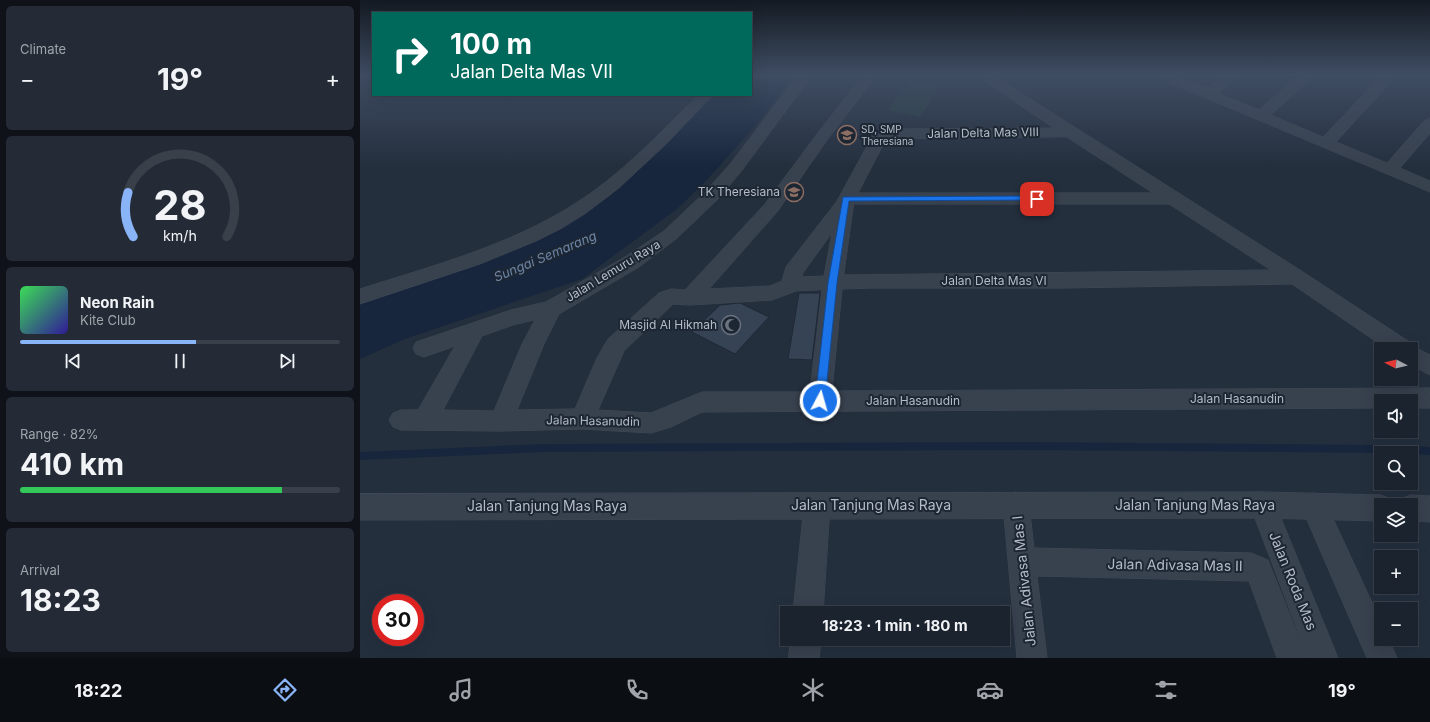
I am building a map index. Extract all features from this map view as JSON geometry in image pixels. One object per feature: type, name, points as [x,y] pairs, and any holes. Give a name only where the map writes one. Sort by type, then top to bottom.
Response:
[{"type":"street","points":[[360,297],[501,248],[569,216],[626,173],[696,105]]},
{"type":"street","name":"Jalan Lemuru Raya","points":[[424,348],[475,330],[550,309],[615,272],[670,235],[712,195],[737,166],[783,105]]},
{"type":"street","points":[[690,298],[771,208],[847,105]]},
{"type":"street","points":[[1029,105],[1296,277],[1394,342]]},
{"type":"street","points":[[1234,105],[1430,187]]},
{"type":"street","points":[[1261,116],[1274,105]]},
{"type":"street","points":[[1326,143],[1362,105]]},
{"type":"street","points":[[1390,170],[1430,123]]},
{"type":"street","name":"Jalan Delta Mas VIII","points":[[820,401],[833,283],[846,200],[876,142],[884,137],[894,134],[1072,132]]},
{"type":"street","points":[[794,284],[792,281],[793,272],[846,200],[1174,198]]},
{"type":"street","name":"Jalan Delta Mas VI","points":[[582,418],[608,358],[616,345],[666,298],[671,296],[690,298],[772,292],[794,284],[1296,277]]},
{"type":"street","points":[[501,421],[533,344],[550,309]]},
{"type":"street","points":[[425,420],[475,330]]},
{"type":"street","name":"Jalan Hasanudin","points":[[400,420],[501,421],[582,418],[651,423],[663,420],[688,407],[702,402],[1430,398]]},
{"type":"street","name":"Jalan Adivasa Mas I","points":[[1016,505],[1032,658]]},
{"type":"street","name":"Jalan Tanjung Mas Raya","points":[[360,507],[1262,505],[1374,508]]},
{"type":"street","name":"Jalan Roda Mas","points":[[1262,505],[1323,658]]},
{"type":"street","points":[[809,606],[817,506]]},
{"type":"street","points":[[1314,506],[1382,658]]},
{"type":"street","points":[[1418,508],[1430,509]]},
{"type":"street","name":"Jalan Adivasa Mas II","points":[[1022,562],[1251,567],[1258,570],[1263,580],[1292,658]]},
{"type":"street","points":[[804,658],[805,646]]},
{"type":"green space","points":[[892,105],[928,105],[920,117],[888,110]]},
{"type":"water","name":"Sungai Semarang","points":[[702,105],[772,105],[758,123],[705,182],[677,209],[582,279],[405,339],[360,359],[360,301],[532,243],[572,221],[610,196]]},
{"type":"building","points":[[799,293],[820,293],[812,360],[788,359]]},
{"type":"building","name":"Masjid Al Hikmah","points":[[740,303],[769,317],[735,354],[692,332],[720,305]]},
{"type":"waterway","points":[[360,456],[543,448],[1026,446],[1388,449],[1430,451]]},
{"type":"place","name":"SD, SMP Theresiana","points":[[847,135]]},
{"type":"place","name":"TK Theresiana","points":[[794,192]]},
{"type":"place","name":"Masjid Al Hikmah","points":[[731,325]]},
{"type":"route","points":[[820,401],[833,283],[846,199],[1037,199]]}]
